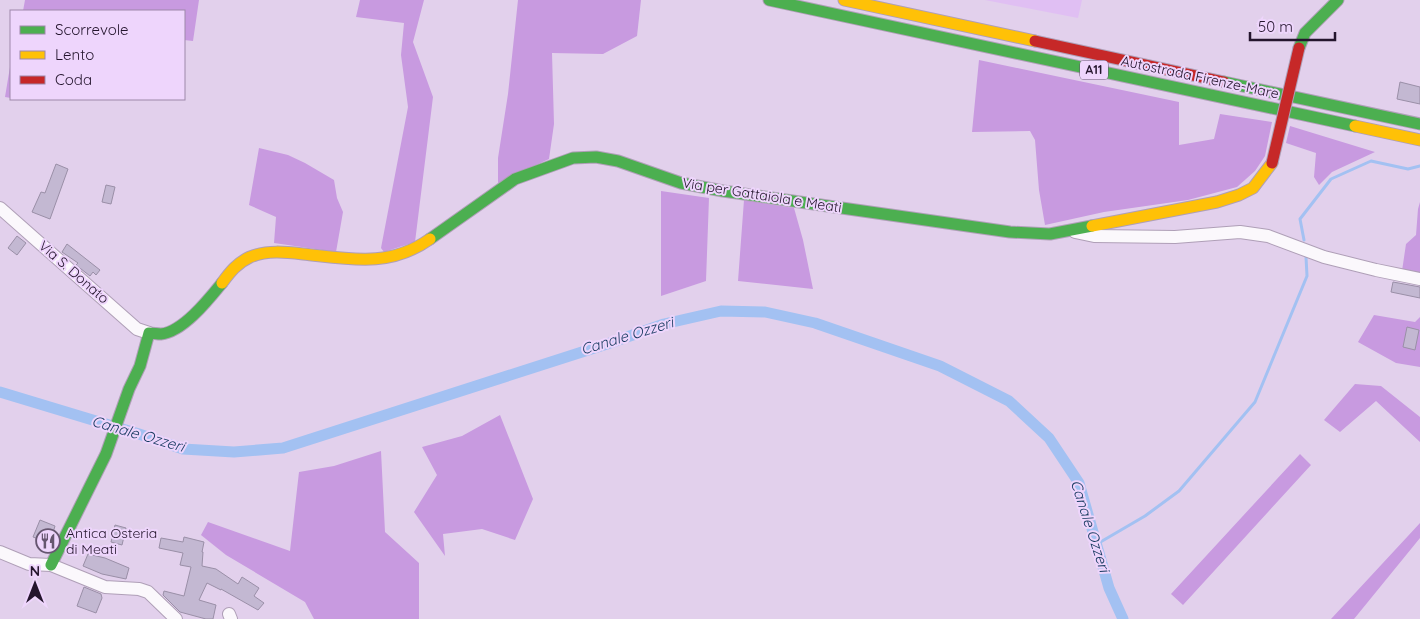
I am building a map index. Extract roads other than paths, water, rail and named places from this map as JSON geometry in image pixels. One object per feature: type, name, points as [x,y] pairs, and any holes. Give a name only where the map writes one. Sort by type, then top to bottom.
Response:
[{"type":"main road","name":"Autostrada Firenze-Mare","points":[[769,0],[1420,140]]},
{"type":"main road","name":"Autostrada Firenze-Mare","points":[[844,0],[1420,124]]},
{"type":"main road","name":"Via per Gattaiola e Meati","points":[[149,333],[161,334],[174,330],[196,313],[234,267],[250,257],[275,251],[362,260],[394,257],[423,244],[515,179],[573,158],[596,157],[618,161],[681,183],[723,191],[1010,232],[1050,234],[1217,202],[1240,195],[1253,188],[1272,163],[1298,48],[1305,33],[1338,0]]},
{"type":"main road","points":[[52,565],[106,454],[129,389],[140,366],[149,333]]},
{"type":"street","name":"Via S. Donato","points":[[0,208],[137,329],[149,333]]},
{"type":"street","points":[[1067,230],[1094,236],[1175,237],[1240,232],[1268,236],[1324,257],[1376,270],[1420,278]]},
{"type":"street","points":[[0,552],[30,564],[52,565],[106,587],[139,589],[148,592],[176,619]]},
{"type":"waterway","points":[[1304,240],[1300,219],[1331,179],[1371,161],[1408,169],[1420,166]]},
{"type":"waterway","points":[[1097,544],[1145,516],[1179,491],[1255,402],[1307,276],[1306,257]]},
{"type":"waterway","name":"Canale Ozzeri","points":[[0,392],[183,449],[234,452],[283,448],[664,324],[721,311],[765,312],[815,323],[940,366],[1009,401],[1049,438],[1079,483],[1109,588],[1123,619]]},
{"type":"place","name":"Antica Osteria di Meati","points":[[48,541]]}]
